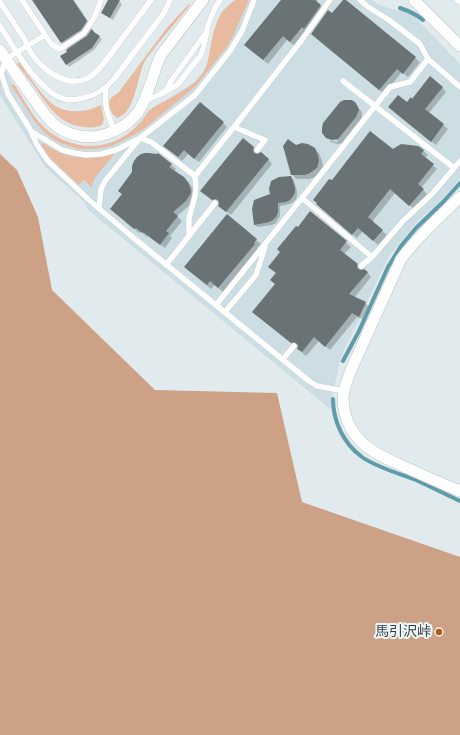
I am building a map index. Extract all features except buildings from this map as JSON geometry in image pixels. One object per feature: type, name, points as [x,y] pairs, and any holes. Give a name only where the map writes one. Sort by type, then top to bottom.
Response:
[{"type":"street","points":[[0,50],[44,113],[57,126],[71,134],[86,137],[102,136],[127,124],[137,113],[145,100],[152,82],[156,65],[161,55],[203,0]]},
{"type":"street","points":[[412,1],[460,46]]},
{"type":"street","points":[[460,196],[411,246],[401,259],[351,370],[343,396],[343,410],[350,427],[357,438],[369,449],[385,458],[460,491]]},
{"type":"lane","points":[[22,0],[51,44],[60,48],[84,33],[94,18],[101,0]]},
{"type":"lane","points":[[0,2],[38,63],[46,70],[57,76],[69,80],[79,80],[88,78],[97,72],[151,0]]},
{"type":"lane","points":[[0,26],[31,73],[45,88],[58,97],[68,100],[87,98],[106,88],[114,79],[164,13],[170,0]]},
{"type":"lane","points":[[145,100],[166,92],[177,85],[200,55],[205,42],[208,25],[220,0]]},
{"type":"lane","points":[[31,131],[62,150],[86,155],[101,154],[116,150],[140,138],[195,95],[230,51],[242,31],[254,0]]},
{"type":"lane","points":[[189,236],[189,218],[196,188],[195,176],[301,41],[330,0]]},
{"type":"lane","points":[[360,0],[420,44],[428,59],[460,87]]},
{"type":"lane","points":[[456,0],[460,2]]},
{"type":"lane","points":[[45,34],[6,59],[1,73],[8,94],[48,162],[130,236],[309,381],[317,386],[344,391]]},
{"type":"lane","points":[[216,305],[390,87],[410,82],[428,59]]},
{"type":"lane","points":[[343,81],[454,168]]},
{"type":"lane","points":[[106,88],[105,98],[107,113],[115,131]]},
{"type":"lane","points":[[234,127],[265,140],[257,150]]},
{"type":"lane","points":[[140,138],[151,142],[195,176]]},
{"type":"lane","points":[[99,208],[101,189],[105,181],[140,138]]},
{"type":"lane","points":[[361,266],[372,257],[403,221],[433,194],[460,161]]},
{"type":"lane","points":[[302,198],[372,257]]},
{"type":"lane","points":[[166,265],[215,203]]},
{"type":"lane","points":[[225,312],[256,275],[266,243]]},
{"type":"lane","points":[[283,360],[294,346]]},
{"type":"shaded area","points":[[235,0],[372,0],[379,5],[409,13],[415,17],[460,64],[460,179],[441,200],[417,222],[390,255],[340,361],[332,398],[332,407],[330,409],[87,209],[85,203],[81,199],[45,167],[0,95],[0,62],[34,117],[54,136],[64,141],[81,146],[97,146],[113,142],[132,131],[149,110],[195,82],[206,68],[215,28],[221,13]]},
{"type":"shaded area","points":[[235,0],[249,0],[227,47],[195,87],[145,128],[112,146],[95,149],[78,149],[60,143],[51,138],[35,122],[11,85],[14,84],[35,118],[48,131],[58,137],[80,145],[92,146],[115,141],[126,135],[142,121],[151,109],[182,92],[202,75],[206,67],[213,33],[217,22],[223,12]]},
{"type":"shaded area","points":[[189,4],[190,5],[146,59],[142,67],[132,101],[123,115],[117,118],[110,109],[109,103],[111,98],[119,92],[166,29]]},
{"type":"shaded area","points":[[19,62],[41,92],[55,106],[61,109],[82,111],[101,105],[104,119],[102,125],[92,128],[83,127],[67,122],[55,114],[17,64]]},
{"type":"shaded area","points":[[43,143],[59,152],[77,157],[95,158],[114,155],[96,176],[91,187],[84,180],[79,185],[51,159],[41,145]]},
{"type":"shaded area","points":[[0,154],[17,170],[38,217],[52,290],[155,390],[277,393],[302,502],[460,557],[460,735],[0,735]]},
{"type":"waterway","points":[[400,8],[418,16],[423,20]]},
{"type":"waterway","points":[[343,361],[359,331],[388,267],[401,246],[416,228],[460,183]]},
{"type":"waterway","points":[[333,399],[337,424],[350,446],[362,457],[381,467],[416,480],[460,501]]},
{"type":"place","name":"馬引沢峠","points":[[439,632]]}]
